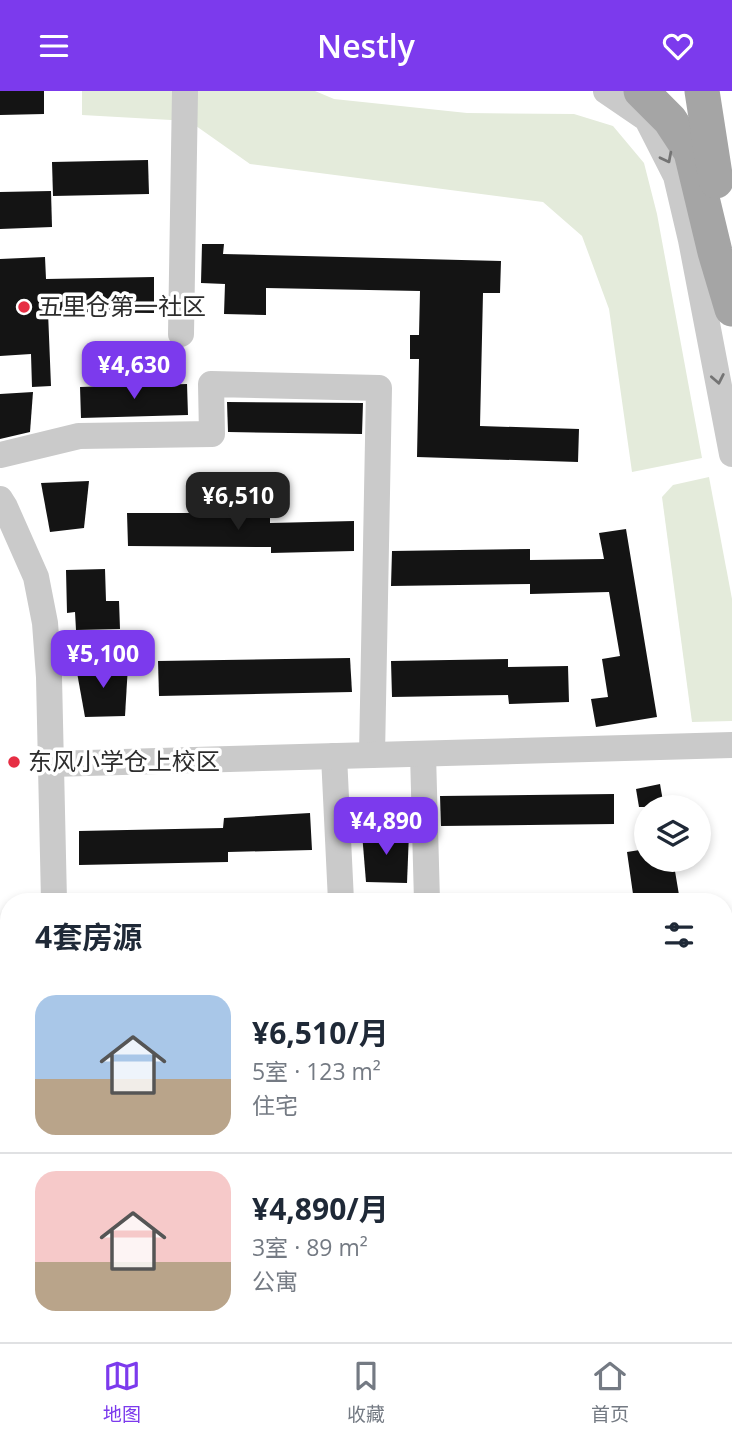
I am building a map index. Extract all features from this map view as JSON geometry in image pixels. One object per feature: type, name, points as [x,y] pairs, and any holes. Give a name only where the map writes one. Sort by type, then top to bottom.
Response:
[{"type":"main road","points":[[641,91],[670,120],[691,152],[732,309]]},
{"type":"main road","points":[[702,91],[732,282]]},
{"type":"street","points":[[181,334],[185,91]]},
{"type":"street","points":[[606,91],[647,119],[676,176],[732,454]]},
{"type":"street","points":[[0,455],[79,436],[212,435],[211,384],[379,388],[372,755]]},
{"type":"street","points":[[0,499],[36,577],[45,623],[50,677],[54,893]]},
{"type":"street","points":[[51,764],[732,745]]},
{"type":"street","points":[[423,754],[427,893]]},
{"type":"street","points":[[334,756],[341,893]]},
{"type":"green space","points":[[82,91],[315,91],[334,99],[467,113],[574,114],[613,126],[644,163],[657,214],[702,458],[632,472],[609,309],[582,236],[543,202],[250,164],[189,121],[82,115]]},
{"type":"green space","points":[[709,477],[732,599],[732,721],[692,722],[662,497],[673,485]]},
{"type":"building","points":[[0,91],[44,91],[44,114],[0,115]]},
{"type":"building","points":[[148,160],[149,194],[53,196],[52,162]]},
{"type":"building","points":[[51,191],[52,227],[0,229],[0,192]]},
{"type":"building","points":[[202,244],[224,244],[223,254],[501,261],[500,293],[483,293],[480,426],[579,429],[578,462],[417,457],[419,359],[410,359],[410,335],[419,335],[420,291],[266,288],[266,315],[224,314],[225,284],[201,283]]},
{"type":"building","points":[[45,257],[46,279],[154,277],[154,313],[48,312],[51,386],[32,387],[31,354],[0,356],[0,259]]},
{"type":"building","points":[[187,384],[188,415],[81,418],[80,387]]},
{"type":"building","points":[[33,392],[30,432],[0,439],[0,394]]},
{"type":"building","points":[[227,402],[363,403],[362,434],[228,432]]},
{"type":"building","points":[[89,481],[84,528],[50,532],[41,483]]},
{"type":"building","points":[[127,513],[270,513],[270,523],[354,521],[354,551],[271,553],[271,547],[128,546]]},
{"type":"building","points":[[626,529],[657,717],[596,727],[591,699],[608,697],[602,659],[620,656],[609,592],[530,594],[530,584],[391,586],[392,551],[530,549],[530,560],[604,559],[599,533]]},
{"type":"building","points":[[105,569],[106,601],[119,601],[120,629],[76,630],[75,612],[67,613],[66,570]]},
{"type":"building","points":[[350,658],[352,692],[159,696],[158,661]]},
{"type":"building","points":[[508,659],[508,667],[568,666],[569,702],[509,704],[508,695],[392,697],[391,661]]},
{"type":"building","points":[[128,665],[125,716],[85,717],[76,667]]},
{"type":"building","points":[[660,784],[662,795],[637,795],[636,789]]},
{"type":"building","points":[[614,794],[614,824],[441,826],[440,796]]},
{"type":"building","points":[[310,813],[312,850],[228,852],[228,862],[79,865],[79,831],[223,828],[224,818]]},
{"type":"building","points":[[362,833],[409,833],[407,883],[366,882]]},
{"type":"building","points":[[634,851],[634,872],[675,872],[679,893],[633,893],[627,852]]},
{"type":"place","name":"五里仓第一社区","points":[[24,307]]},
{"type":"place","name":"东风小学仓上校区","points":[[14,762]]}]
